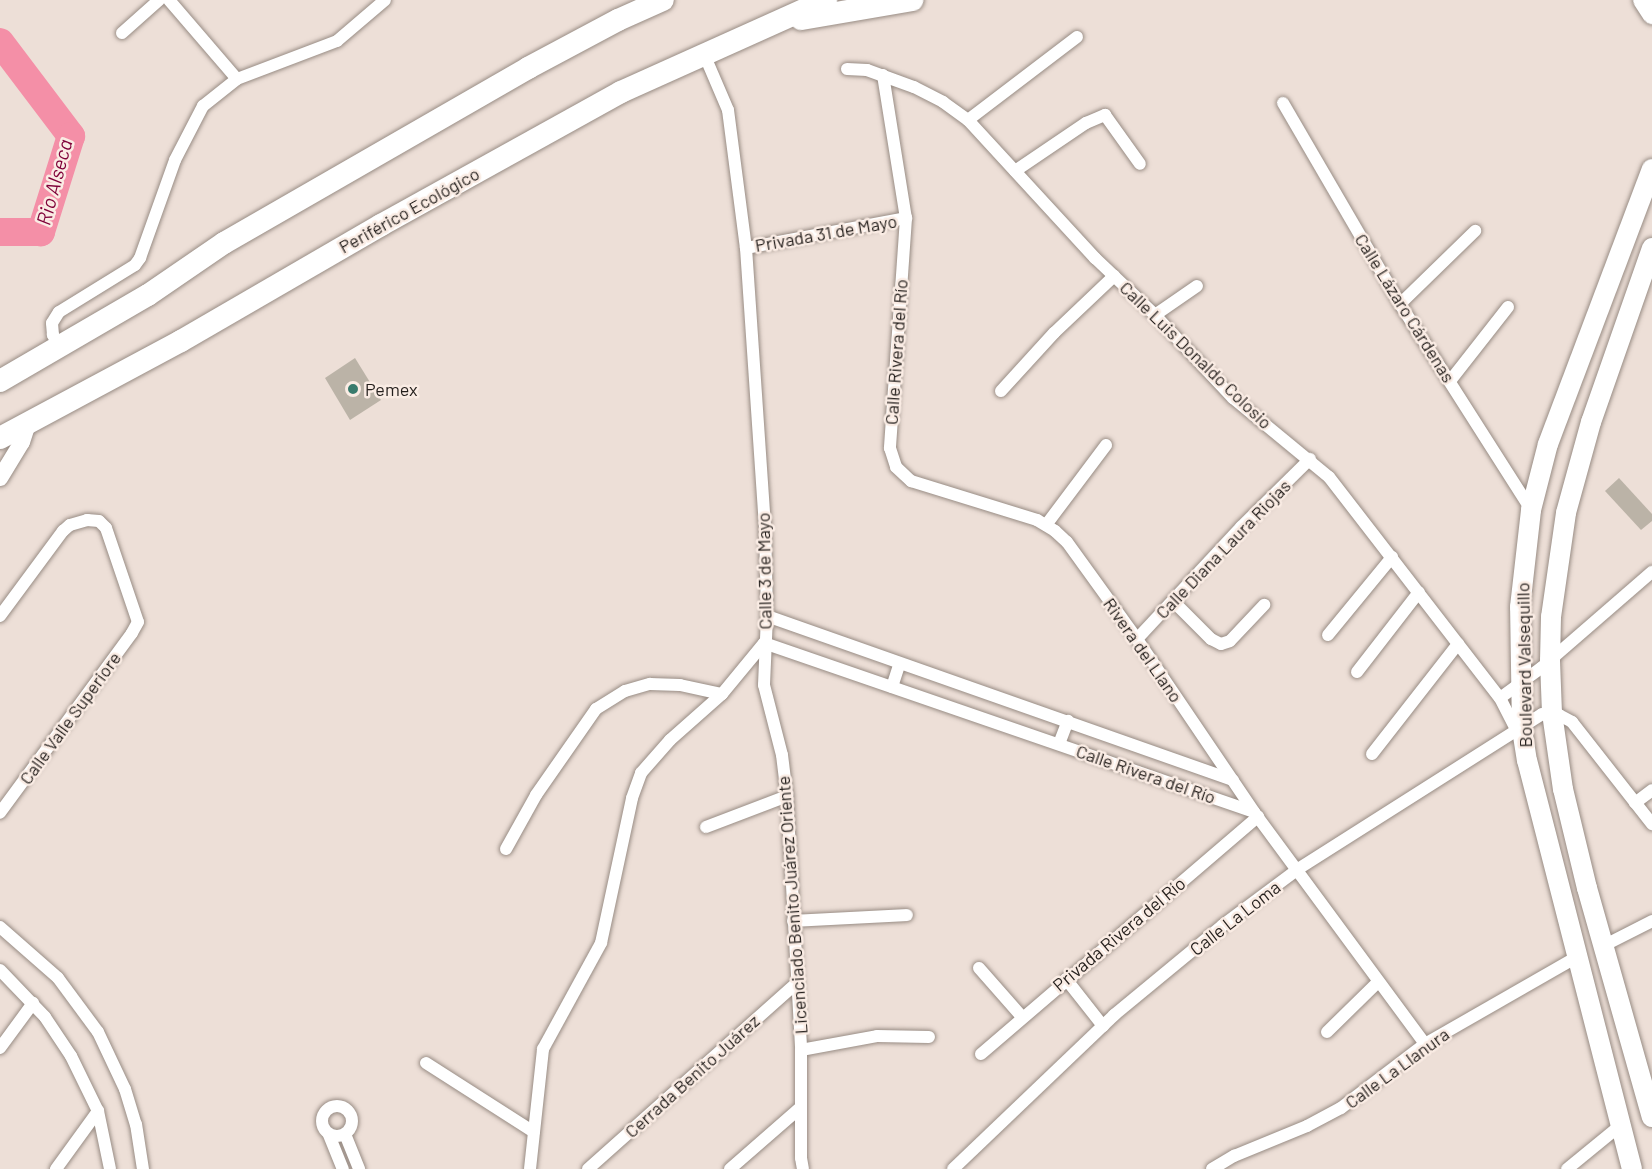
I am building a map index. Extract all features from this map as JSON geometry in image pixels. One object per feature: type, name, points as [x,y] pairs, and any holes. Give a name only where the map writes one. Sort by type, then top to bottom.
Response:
[{"type":"highway","points":[[0,381],[166,284],[224,243],[518,74],[618,20],[663,0]]},
{"type":"highway","name":"Periférico Ecológico","points":[[0,438],[181,341],[351,242],[621,92],[770,23],[826,0]]},
{"type":"highway","points":[[770,23],[851,13],[912,0]]},
{"type":"main road","points":[[1644,0],[1652,14]]},
{"type":"main road","name":"Boulevard Valsequillo","points":[[1632,1169],[1533,792],[1520,730],[1520,607],[1531,510],[1554,426],[1652,169]]},
{"type":"main road","name":"Boulevard Valsequillo","points":[[1652,248],[1595,411],[1566,513],[1551,617],[1550,661],[1552,713],[1563,789],[1603,946],[1652,1117]]},
{"type":"street","points":[[122,33],[159,0]]},
{"type":"street","points":[[169,0],[237,79]]},
{"type":"street","points":[[59,346],[53,335],[52,323],[59,312],[135,265],[140,258],[174,160],[203,106],[237,79],[337,41],[382,1]]},
{"type":"street","points":[[968,120],[1077,37]]},
{"type":"street","name":"Calle 3 de Mayo","points":[[530,1169],[543,1049],[601,943],[632,798],[641,773],[670,740],[722,694],[764,643],[767,616],[765,526],[746,248],[728,110],[704,54]]},
{"type":"street","name":"Calle Luis Donaldo Colosio","points":[[847,69],[857,68],[883,75],[943,102],[968,120],[1062,224],[1155,315],[1246,410],[1310,459],[1345,494],[1500,698],[1520,730]]},
{"type":"street","name":"Calle Rivera del Río","points":[[883,75],[906,218],[891,459],[902,475],[911,481],[1046,525]]},
{"type":"street","name":"Calle Lázaro Cárdenas","points":[[1284,103],[1400,304],[1531,510]]},
{"type":"street","points":[[1015,171],[1086,123],[1105,115],[1140,164]]},
{"type":"street","name":"Privada 31 de Mayo","points":[[746,248],[906,218]]},
{"type":"street","points":[[1400,304],[1474,231]]},
{"type":"street","points":[[1001,391],[1054,333],[1114,276]]},
{"type":"street","points":[[1155,315],[1197,286]]},
{"type":"street","points":[[1450,381],[1508,307]]},
{"type":"street","points":[[0,478],[22,442],[28,424]]},
{"type":"street","points":[[1046,525],[1107,445]]},
{"type":"street","name":"Calle Diana Laura Riojas","points":[[1137,639],[1241,527],[1310,459]]},
{"type":"street","name":"Calle Valle Superiore","points":[[0,616],[63,531],[70,525],[87,520],[99,521],[106,528],[138,622],[0,813]]},
{"type":"street","name":"Rivera del Llano","points":[[1046,525],[1067,542],[1137,639],[1233,780]]},
{"type":"street","points":[[1328,635],[1392,557]]},
{"type":"street","points":[[1500,698],[1550,661],[1652,572]]},
{"type":"street","points":[[1357,672],[1419,592]]},
{"type":"street","points":[[1173,600],[1211,639],[1221,644],[1230,641],[1264,605]]},
{"type":"street","name":"Calle Rivera del Río","points":[[767,616],[1233,780],[1256,815],[1299,870],[1425,1044]]},
{"type":"street","name":"Calle Rivera del Río","points":[[764,643],[1059,744],[1256,815]]},
{"type":"street","name":"Licenciado Benito Juárez Oriente","points":[[764,643],[764,685],[782,755],[787,796],[801,1050],[800,1108],[803,1169]]},
{"type":"street","points":[[1372,754],[1458,644]]},
{"type":"street","points":[[892,687],[900,663]]},
{"type":"street","points":[[506,849],[536,795],[596,709],[625,691],[650,684],[680,685],[722,694]]},
{"type":"street","points":[[1552,713],[1572,722],[1652,824]]},
{"type":"street","name":"Calle La Loma","points":[[952,1169],[1103,1026],[1223,925],[1299,870],[1542,714],[1552,713]]},
{"type":"street","points":[[1059,744],[1068,721]]},
{"type":"street","points":[[1635,803],[1652,790]]},
{"type":"street","points":[[706,827],[787,796]]},
{"type":"street","name":"Privada Rivera del Río","points":[[981,1054],[1256,815]]},
{"type":"street","points":[[793,921],[907,915]]},
{"type":"street","points":[[1603,946],[1652,921]]},
{"type":"street","points":[[0,927],[58,978],[98,1032],[125,1089],[136,1124],[143,1169]]},
{"type":"street","name":"Calle La Llanura","points":[[1212,1169],[1234,1156],[1308,1126],[1341,1108],[1425,1044],[1577,957]]},
{"type":"street","points":[[979,968],[1022,1017]]},
{"type":"street","points":[[0,970],[33,1003],[71,1056],[98,1112],[110,1169]]},
{"type":"street","points":[[1066,979],[1103,1026]]},
{"type":"street","points":[[1327,1032],[1378,982]]},
{"type":"street","name":"Cerrada Benito Juárez","points":[[588,1169],[796,984]]},
{"type":"street","points":[[0,1048],[33,1003]]},
{"type":"street","points":[[801,1050],[877,1036],[929,1037]]},
{"type":"street","points":[[426,1063],[534,1132]]},
{"type":"street","points":[[329,1135],[340,1137],[352,1126],[351,1114],[342,1107],[336,1106],[324,1112],[322,1118],[324,1130],[329,1135],[343,1169]]},
{"type":"street","points":[[730,1169],[800,1108]]},
{"type":"street","points":[[56,1169],[98,1112]]},
{"type":"street","points":[[1567,1169],[1621,1125]]},
{"type":"street","points":[[345,1134],[359,1169]]},
{"type":"building","name":"Pemex","points":[[355,358],[381,400],[350,420],[325,378]]},
{"type":"building","points":[[1619,478],[1652,514],[1652,521],[1641,530],[1605,491]]},
{"type":"waterway","name":"Rio Alseca","points":[[0,42],[71,136],[41,232],[0,232]]},
{"type":"place","name":"Pemex","points":[[353,389]]}]
